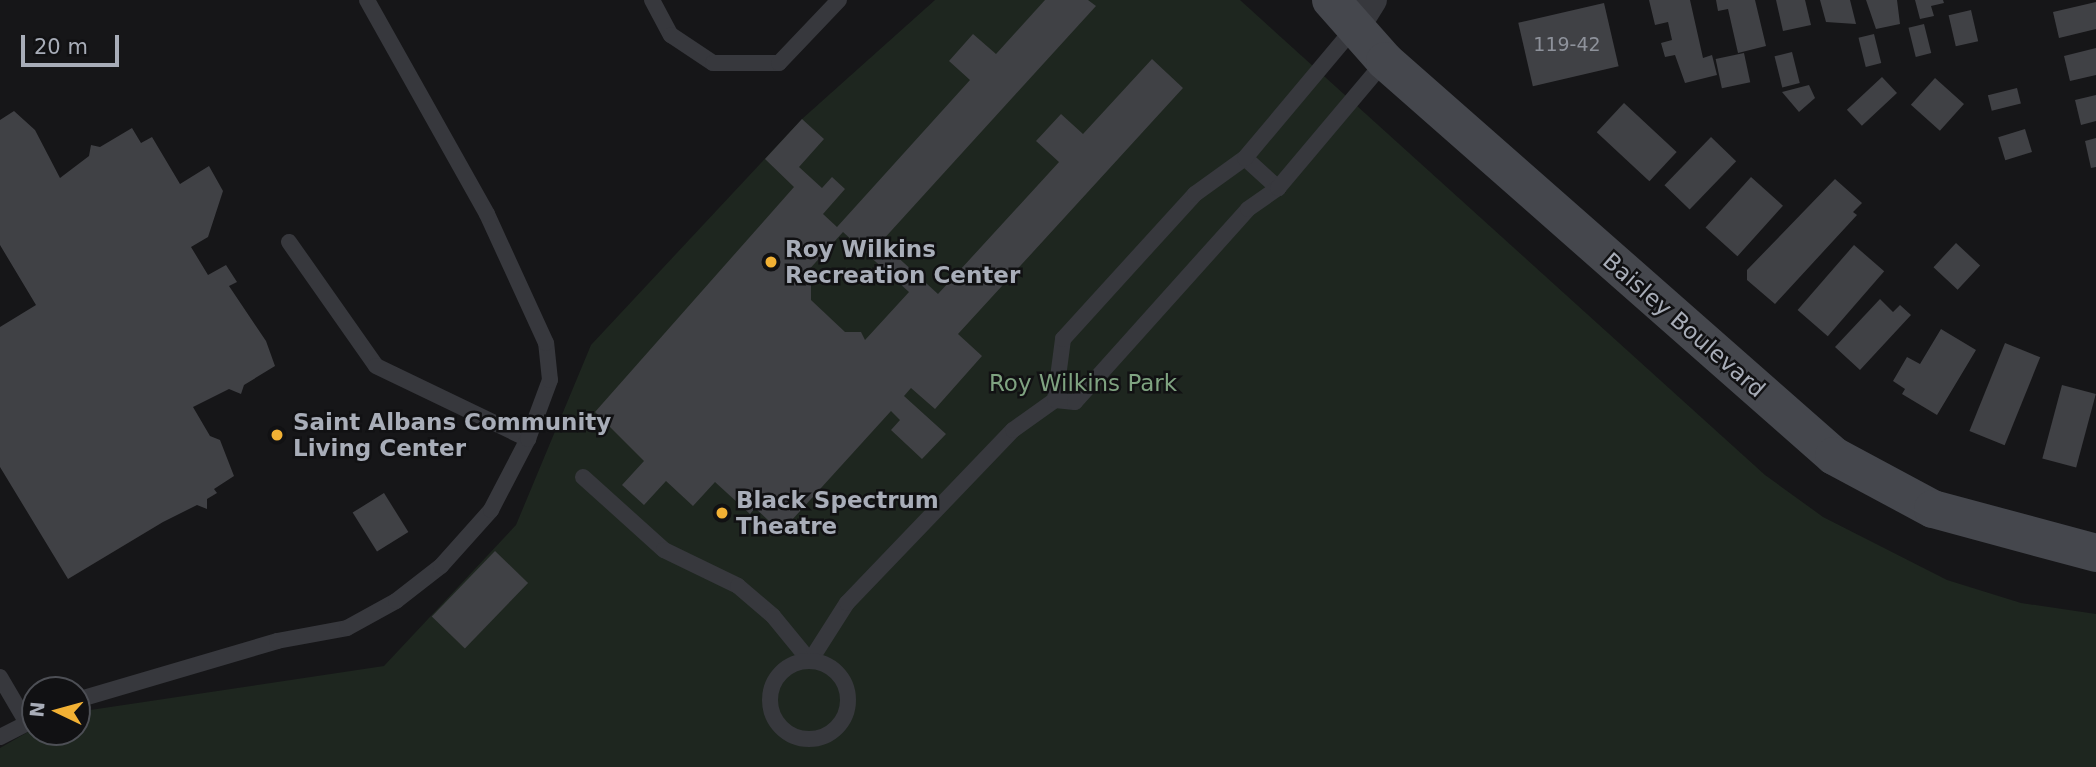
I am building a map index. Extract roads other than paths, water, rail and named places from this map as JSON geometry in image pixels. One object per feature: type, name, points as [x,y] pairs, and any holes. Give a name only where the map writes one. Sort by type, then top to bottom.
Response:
[{"type":"street","name":"Baisley Boulevard","points":[[1353,9],[1385,61],[1834,456],[1933,509],[2096,553]]},
{"type":"lane","points":[[91,697],[278,641],[347,628],[396,601],[441,566],[491,510],[528,439],[550,380],[546,343],[487,214],[367,0]]},
{"type":"lane","points":[[652,0],[671,35],[713,63],[779,63],[839,0]]},
{"type":"lane","points":[[1055,400],[1063,339],[1195,194],[1245,158],[1353,9]]},
{"type":"lane","points":[[583,477],[664,550],[738,586],[773,616],[810,661],[833,668],[849,702],[830,734],[804,740],[781,728],[771,691],[785,669],[810,661],[847,603],[1013,430],[1055,400],[1075,402],[1248,209],[1278,188],[1385,61]]},
{"type":"lane","points":[[1245,158],[1278,188]]},
{"type":"lane","points":[[289,242],[376,366],[528,439]]},
{"type":"lane","points":[[0,677],[21,707]]},
{"type":"lane","points":[[0,737],[21,726]]},
{"type":"place","name":"Roy Wilkins Recreation Center","points":[[771,262]]},
{"type":"place","name":"Saint Albans Community Living Center","points":[[277,435]]},
{"type":"place","name":"Black Spectrum Theatre","points":[[722,513]]},
{"type":"park label","name":"Roy Wilkins Park","points":[[1083,383]]}]
